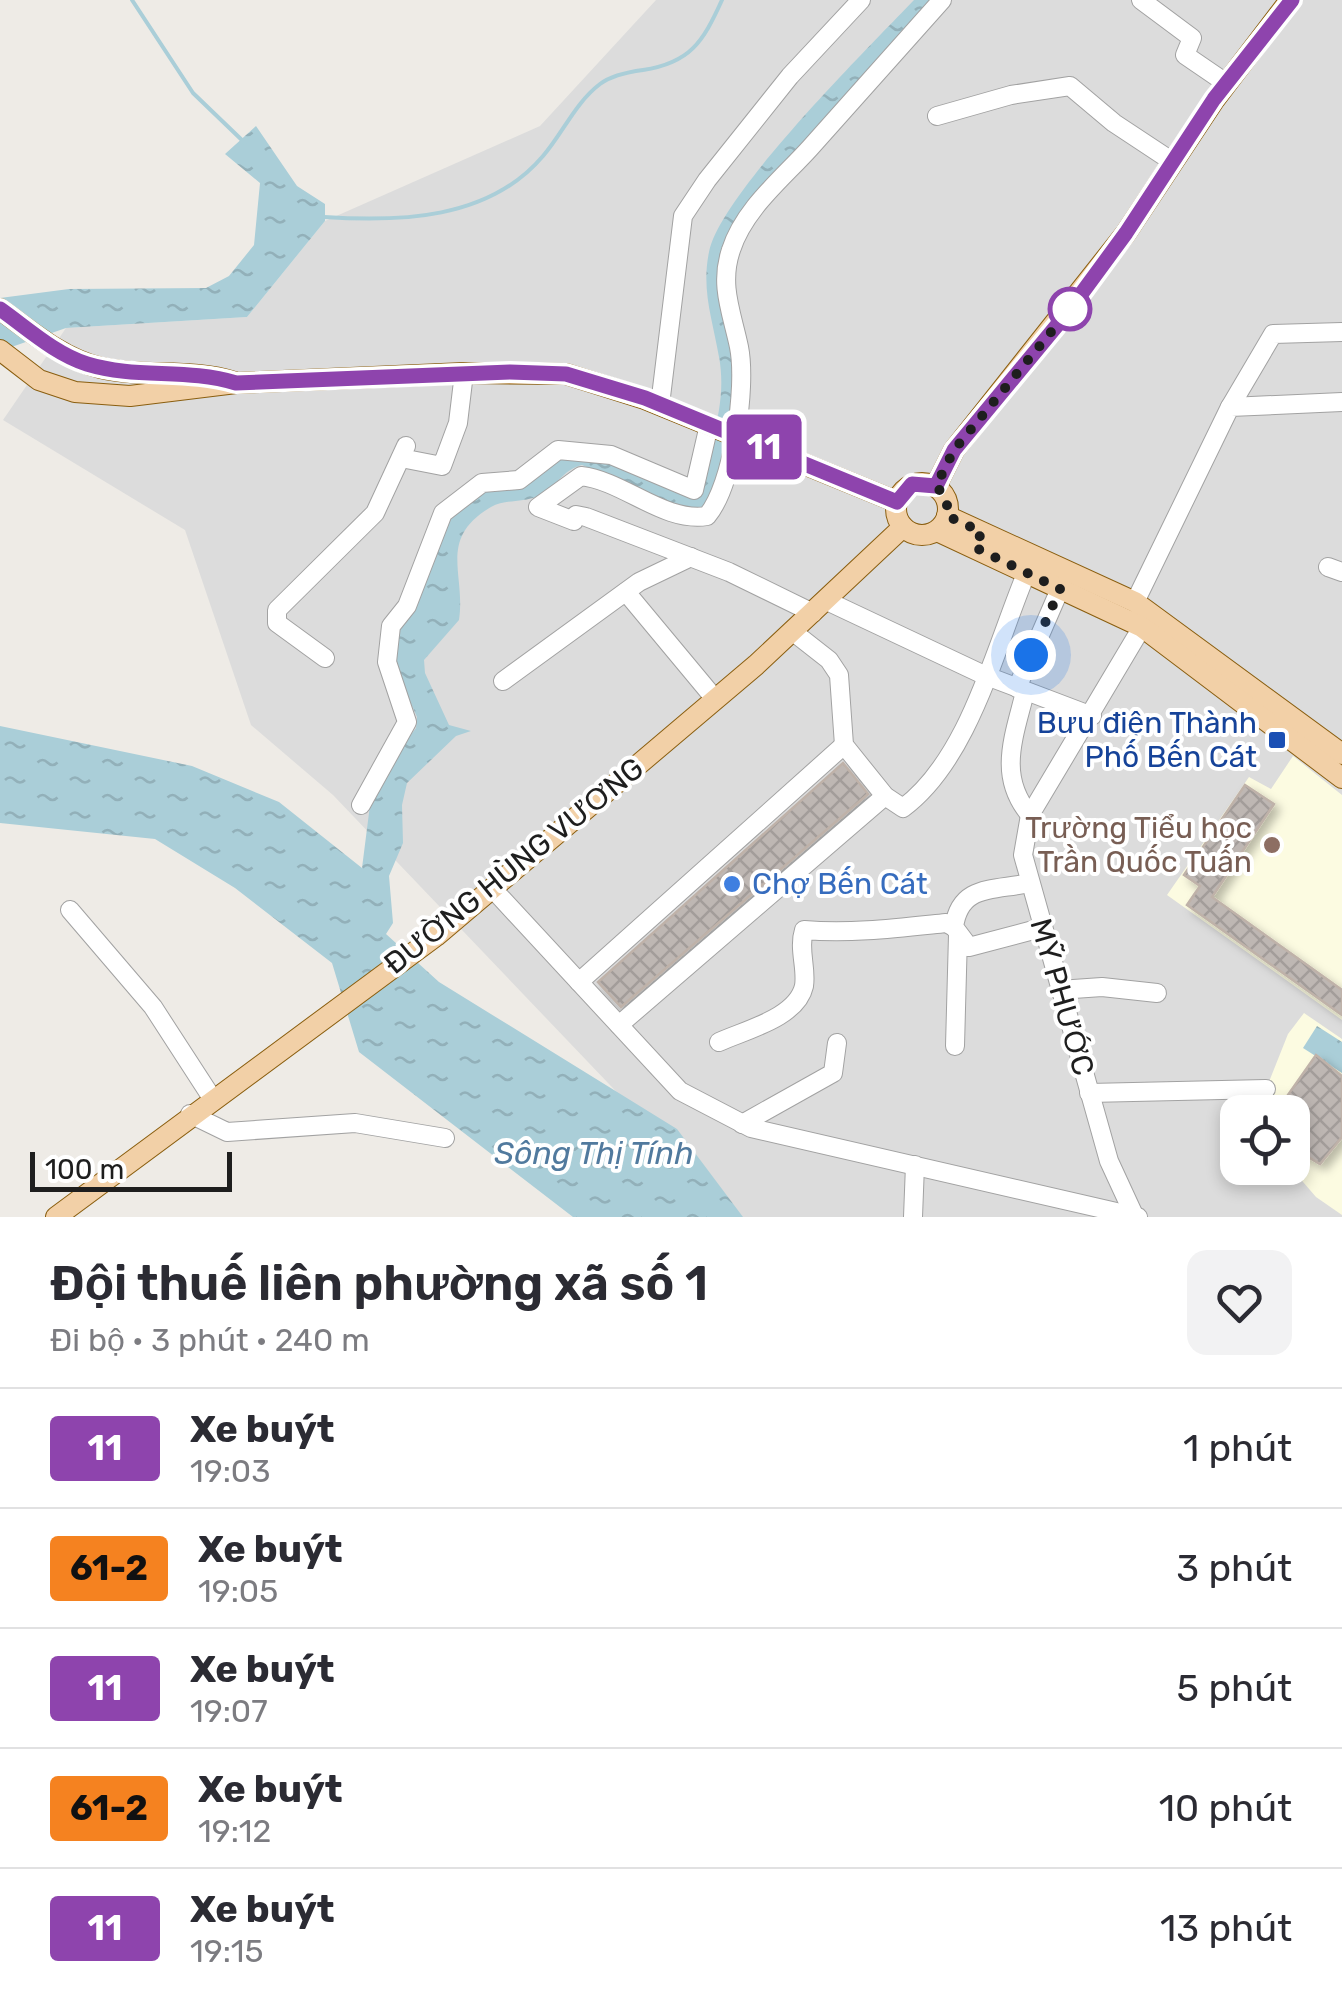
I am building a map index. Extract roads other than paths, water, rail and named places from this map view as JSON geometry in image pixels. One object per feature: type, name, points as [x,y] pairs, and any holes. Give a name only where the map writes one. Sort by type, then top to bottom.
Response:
[{"type":"main road","points":[[936,486],[954,450],[1068,312],[1226,83],[1289,0]]},
{"type":"main road","points":[[0,309],[48,343],[104,368],[204,373],[236,383]]},
{"type":"main road","points":[[8,358],[40,380],[75,392],[183,393],[236,383],[464,373],[566,374],[660,404],[897,502]]},
{"type":"main road","points":[[897,502],[912,484],[936,486],[947,499],[942,524]]},
{"type":"main road","points":[[897,502],[903,527],[919,534],[942,524],[1135,602],[1263,704],[1342,778]]},
{"type":"main road","name":"ĐƯỜNG HÙNG VƯƠNG","points":[[56,1217],[190,1114],[436,936],[792,632],[903,527]]},
{"type":"main road","points":[[978,540],[1026,574],[1142,626],[1342,754]]},
{"type":"main road","points":[[1135,602],[1142,626]]},
{"type":"street","points":[[660,404],[684,216],[790,76],[861,0]]},
{"type":"street","points":[[942,0],[740,227],[726,276],[727,304],[740,351],[735,435],[724,486],[707,516],[682,516],[621,486],[581,476],[538,507],[574,521],[576,515],[586,517],[1092,716]]},
{"type":"street","points":[[1142,0],[1192,38],[1185,54],[1226,83]]},
{"type":"street","points":[[937,116],[1011,95],[1070,86],[1173,162]]},
{"type":"street","points":[[1135,602],[1230,407],[1273,334],[1342,332]]},
{"type":"street","points":[[325,658],[289,636],[277,622],[277,610],[376,513],[403,452],[442,466],[458,423],[464,373]]},
{"type":"street","points":[[1230,407],[1342,402]]},
{"type":"street","points":[[361,805],[407,722],[387,662],[391,626],[419,578],[443,513],[482,483],[519,480],[558,450],[611,455],[694,490],[711,426]]},
{"type":"street","points":[[503,680],[668,564],[692,558]]},
{"type":"street","points":[[792,632],[829,660],[839,675],[844,745],[886,796],[903,808],[938,776],[959,740],[1026,574]]},
{"type":"street","points":[[1030,814],[1014,795],[1010,776],[1021,690],[1060,589]]},
{"type":"street","points":[[626,592],[715,699]]},
{"type":"street","name":"MỸ PHƯỚC","points":[[1136,1215],[1109,1161],[1023,855],[1030,814],[1092,716],[1142,626]]},
{"type":"street","points":[[579,982],[844,745]]},
{"type":"street","points":[[619,1025],[886,796]]},
{"type":"street","points":[[955,1046],[957,905],[965,897],[1030,884]]},
{"type":"street","points":[[492,888],[680,1091],[742,1124],[1136,1215]]},
{"type":"street","points":[[70,910],[152,1007],[212,1098]]},
{"type":"street","points":[[719,1042],[794,1007],[804,986],[804,930],[846,934],[869,927],[946,923],[966,946],[977,946],[1042,928]]},
{"type":"street","points":[[1060,990],[1102,987],[1157,993]]},
{"type":"street","points":[[742,1124],[833,1073],[837,1043]]},
{"type":"street","points":[[1090,1093],[1266,1089]]},
{"type":"street","points":[[190,1114],[227,1132],[355,1123],[445,1138]]},
{"type":"street","points":[[914,1217],[915,1165]]},
{"type":"water","name":"Sông Thị Tính","points":[[914,0],[938,0],[729,244],[735,411],[712,504],[694,512],[582,465],[538,496],[491,507],[474,519],[459,544],[459,620],[424,660],[425,673],[449,725],[471,731],[456,736],[407,783],[402,805],[403,843],[389,876],[393,923],[386,934],[439,982],[677,1129],[743,1217],[573,1217],[359,1052],[332,963],[235,888],[155,839],[0,823],[0,726],[192,766],[279,802],[362,868],[370,805],[395,755],[416,728],[417,717],[393,664],[393,639],[438,533],[485,485],[556,455],[608,459],[691,496],[710,446],[721,393],[706,279],[709,252],[719,227],[739,195],[798,123]]},
{"type":"water","points":[[256,126],[297,186],[325,204],[325,221],[247,317],[66,328],[0,351],[0,298],[69,289],[206,288],[229,276],[254,245],[260,183],[225,154]]},
{"type":"water","points":[[1317,1026],[1342,1042],[1342,1073],[1303,1048]]},
{"type":"waterway","points":[[132,0],[193,93],[245,143]]},
{"type":"waterway","points":[[324,217],[412,217],[470,205],[497,193],[543,156],[583,100],[600,84],[620,74],[659,67],[684,56],[701,39],[722,0]]},
{"type":"place","name":"Bưu điện Thành Phố Bến Cát","points":[[1277,740]]},
{"type":"place","name":"Trường Tiểu học Trần Quốc Tuấn","points":[[1272,845]]},
{"type":"place","name":"Chợ Bến Cát","points":[[732,884]]}]
